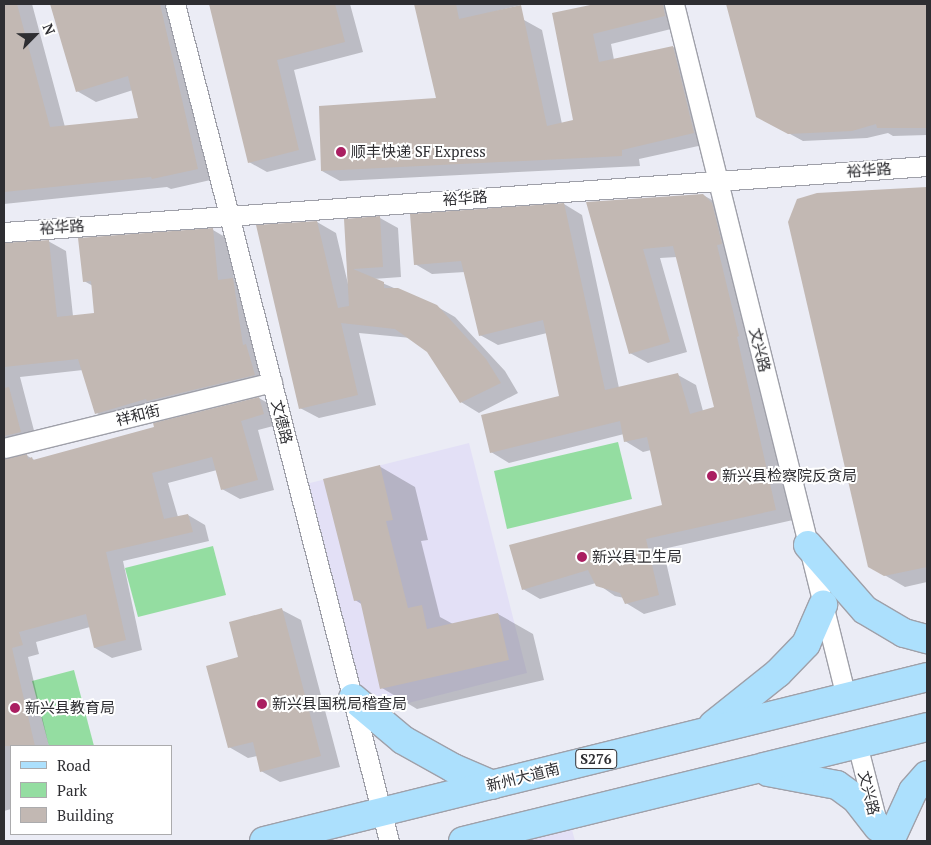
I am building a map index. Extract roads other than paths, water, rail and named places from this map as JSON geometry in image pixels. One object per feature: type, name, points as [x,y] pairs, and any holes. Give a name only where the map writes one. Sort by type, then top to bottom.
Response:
[{"type":"main road","points":[[808,545],[865,610],[904,633],[927,639]]},
{"type":"main road","points":[[703,732],[771,679],[806,644],[823,605]]},
{"type":"main road","name":"新州大道南","points":[[264,841],[927,677]]},
{"type":"main road","points":[[353,698],[403,740],[453,768],[493,785]]},
{"type":"main road","points":[[463,841],[487,838],[927,727]]},
{"type":"main road","points":[[754,770],[837,785],[856,799],[883,837],[913,791],[927,775]]},
{"type":"street","name":"文德路","points":[[175,4],[389,841]]},
{"type":"street","name":"文兴路","points":[[674,4],[846,697]]},
{"type":"street","name":"裕华路","points":[[4,232],[927,166]]},
{"type":"street","name":"祥和街","points":[[4,448],[272,382]]},
{"type":"street","name":"文兴路","points":[[857,744],[883,837]]},
{"type":"place","name":"顺丰快递 SF Express","points":[[341,152]]},
{"type":"place","name":"新兴县检察院反贪局","points":[[712,476]]},
{"type":"place","name":"新兴县卫生局","points":[[582,557]]},
{"type":"place","name":"新兴县国税局稽查局","points":[[262,704]]},
{"type":"place","name":"新兴县教育局","points":[[15,708]]}]
